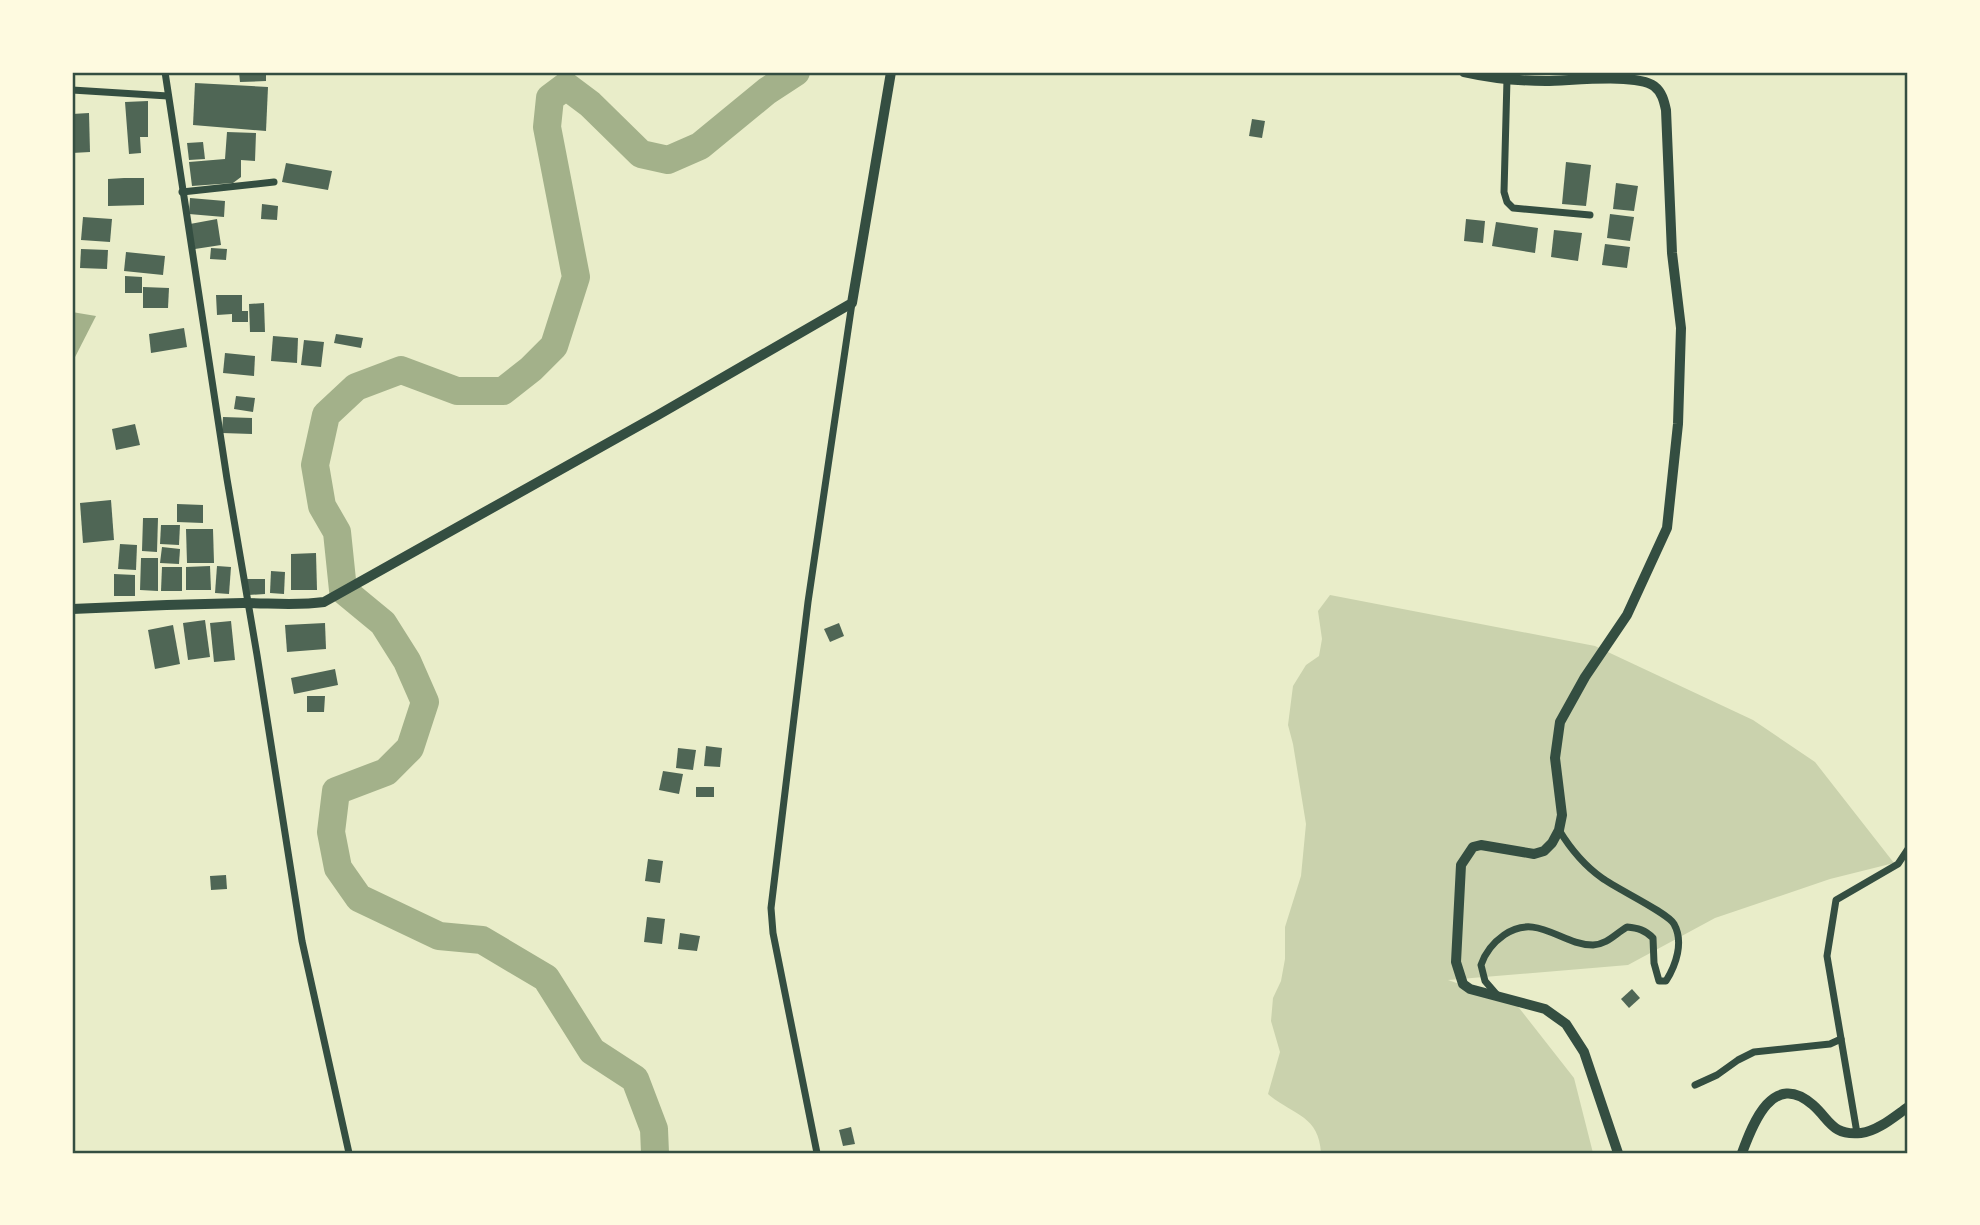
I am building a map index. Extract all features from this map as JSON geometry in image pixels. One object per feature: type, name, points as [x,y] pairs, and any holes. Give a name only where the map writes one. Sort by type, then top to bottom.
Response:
[{"type":"street","points":[[165,72],[302,941],[349,1153]]},
{"type":"street","points":[[817,1153],[771,908],[808,602],[852,303],[891,72]]},
{"type":"street","points":[[1464,72],[1507,79],[1544,81],[1638,80],[1655,86],[1666,110],[1672,253],[1681,328],[1678,424],[1667,528],[1627,615],[1580,685],[1560,722],[1555,758],[1562,815],[1559,830],[1544,851],[1527,853],[1481,845],[1473,847],[1461,865],[1456,962],[1463,984],[1470,989],[1545,1009],[1566,1024],[1584,1052],[1618,1153]]},
{"type":"street","points":[[1507,79],[1504,192],[1507,202],[1513,208],[1590,215]]},
{"type":"street","points":[[72,90],[168,96]]},
{"type":"street","points":[[182,192],[274,182]]},
{"type":"street","points":[[72,609],[248,603],[297,605],[324,602],[852,303]]},
{"type":"street","points":[[1498,996],[1485,981],[1481,965],[1489,950],[1501,937],[1516,928],[1528,926],[1591,945],[1606,943],[1627,927],[1641,930],[1653,938],[1654,963],[1659,981],[1666,981],[1674,968],[1677,933],[1670,918],[1600,877],[1570,847],[1559,830]]},
{"type":"street","points":[[1857,1133],[1827,956],[1836,900],[1898,864],[1908,849]]},
{"type":"street","points":[[1695,1085],[1755,1052],[1830,1044],[1841,1039]]},
{"type":"street","points":[[1742,1153],[1765,1103],[1777,1096],[1801,1098],[1813,1105],[1828,1124],[1838,1130],[1857,1133],[1876,1128],[1908,1107]]},
{"type":"shaded area","points":[[72,312],[96,316],[72,363]]},
{"type":"shaded area","points":[[1330,595],[1595,646],[1753,720],[1815,762],[1894,863],[1830,879],[1715,918],[1628,965],[1448,980],[1516,1004],[1574,1078],[1593,1153],[1321,1153],[1319,1140],[1310,1123],[1268,1094],[1280,1052],[1271,1021],[1273,998],[1281,981],[1285,959],[1285,927],[1301,876],[1306,824],[1288,725],[1293,686],[1306,665],[1319,656],[1322,639],[1318,611]]},
{"type":"building","points":[[239,72],[266,72],[266,81],[240,82]]},
{"type":"building","points":[[195,83],[268,87],[266,131],[193,125]]},
{"type":"building","points":[[148,101],[148,137],[140,137],[141,153],[129,154],[125,102]]},
{"type":"building","points":[[89,113],[90,152],[72,153],[72,114]]},
{"type":"building","points":[[1252,119],[1265,121],[1262,138],[1249,136]]},
{"type":"building","points":[[227,132],[256,133],[255,161],[241,160],[241,177],[233,183],[192,186],[189,162],[225,159]]},
{"type":"building","points":[[203,142],[205,159],[189,160],[187,143]]},
{"type":"building","points":[[1566,162],[1591,165],[1586,206],[1562,204]]},
{"type":"building","points":[[286,163],[332,171],[328,190],[282,182]]},
{"type":"building","points":[[144,178],[144,205],[108,206],[108,179]]},
{"type":"building","points":[[1616,183],[1638,186],[1634,211],[1613,209]]},
{"type":"building","points":[[190,198],[225,201],[224,217],[189,214]]},
{"type":"building","points":[[262,204],[278,206],[277,220],[261,219]]},
{"type":"building","points":[[1610,214],[1634,217],[1630,241],[1607,238]]},
{"type":"building","points":[[83,217],[112,219],[110,242],[81,240]]},
{"type":"building","points":[[217,219],[221,245],[195,249],[190,224]]},
{"type":"building","points":[[1466,219],[1485,221],[1483,243],[1464,241]]},
{"type":"building","points":[[1496,222],[1538,228],[1535,253],[1492,246]]},
{"type":"building","points":[[1554,230],[1582,233],[1578,261],[1551,257]]},
{"type":"building","points":[[1605,244],[1630,247],[1627,268],[1602,265]]},
{"type":"building","points":[[211,248],[227,249],[226,260],[210,259]]},
{"type":"building","points":[[81,249],[108,250],[107,269],[80,268]]},
{"type":"building","points":[[126,252],[165,256],[163,275],[124,271]]},
{"type":"building","points":[[125,276],[142,277],[142,293],[125,293]]},
{"type":"building","points":[[143,287],[169,288],[168,308],[143,308]]},
{"type":"building","points":[[216,295],[242,295],[242,311],[248,311],[248,322],[232,322],[232,314],[217,315]]},
{"type":"building","points":[[264,303],[265,332],[250,332],[249,304]]},
{"type":"building","points":[[184,328],[187,347],[151,353],[149,334]]},
{"type":"building","points":[[336,334],[363,338],[361,348],[334,343]]},
{"type":"building","points":[[273,336],[298,338],[297,363],[271,361]]},
{"type":"building","points":[[304,340],[324,342],[321,367],[301,365]]},
{"type":"building","points":[[225,353],[255,356],[254,376],[223,373]]},
{"type":"building","points":[[236,396],[255,398],[253,412],[234,409]]},
{"type":"building","points":[[223,417],[252,418],[252,434],[222,433]]},
{"type":"building","points":[[135,424],[140,445],[116,450],[112,429]]},
{"type":"building","points":[[111,500],[114,540],[83,543],[80,503]]},
{"type":"building","points":[[177,504],[203,505],[203,523],[177,522]]},
{"type":"building","points":[[143,518],[158,518],[157,552],[142,551]]},
{"type":"building","points":[[161,525],[180,525],[179,545],[160,544]]},
{"type":"building","points":[[186,529],[213,529],[214,563],[187,563]]},
{"type":"building","points":[[120,544],[137,545],[136,570],[118,569]]},
{"type":"building","points":[[162,547],[180,549],[179,564],[160,563]]},
{"type":"building","points":[[316,553],[317,590],[291,590],[291,554]]},
{"type":"building","points":[[141,558],[158,558],[158,591],[140,590]]},
{"type":"building","points":[[210,566],[211,590],[186,590],[186,567]]},
{"type":"building","points":[[217,566],[231,567],[229,594],[215,593]]},
{"type":"building","points":[[162,567],[182,567],[182,591],[161,591]]},
{"type":"building","points":[[271,571],[285,572],[284,594],[270,593]]},
{"type":"building","points":[[114,574],[135,575],[135,596],[114,596]]},
{"type":"building","points":[[247,579],[265,579],[265,594],[248,595]]},
{"type":"building","points":[[205,620],[210,657],[188,660],[183,623]]},
{"type":"building","points":[[231,621],[235,660],[214,662],[210,623]]},
{"type":"building","points":[[325,623],[326,649],[287,652],[285,625]]},
{"type":"building","points":[[839,623],[844,636],[830,642],[824,629]]},
{"type":"building","points":[[173,625],[180,664],[155,669],[148,630]]},
{"type":"building","points":[[335,669],[338,685],[294,694],[291,678]]},
{"type":"building","points":[[307,696],[325,696],[324,712],[307,712]]},
{"type":"building","points":[[706,746],[722,748],[720,767],[704,766]]},
{"type":"building","points":[[678,748],[696,750],[693,770],[676,768]]},
{"type":"building","points":[[663,771],[683,774],[679,794],[659,790]]},
{"type":"building","points":[[696,787],[714,787],[714,797],[696,797]]},
{"type":"building","points":[[648,859],[663,861],[660,883],[645,881]]},
{"type":"building","points":[[226,875],[227,889],[211,890],[210,876]]},
{"type":"building","points":[[647,917],[665,919],[662,944],[644,942]]},
{"type":"building","points":[[680,933],[700,936],[697,951],[678,949]]},
{"type":"building","points":[[1632,989],[1640,998],[1629,1008],[1621,999]]},
{"type":"building","points":[[851,1127],[855,1144],[843,1146],[839,1130]]},
{"type":"waterway","points":[[655,1153],[654,1129],[635,1079],[592,1051],[546,978],[482,940],[439,936],[359,898],[338,868],[331,832],[336,791],[386,772],[410,748],[425,702],[407,661],[383,623],[343,590],[337,532],[322,506],[315,465],[326,415],[356,387],[401,370],[457,391],[503,391],[554,346],[576,277],[547,127],[550,98],[566,86],[590,104],[641,154],[668,160],[700,146],[767,91],[796,72]]}]
